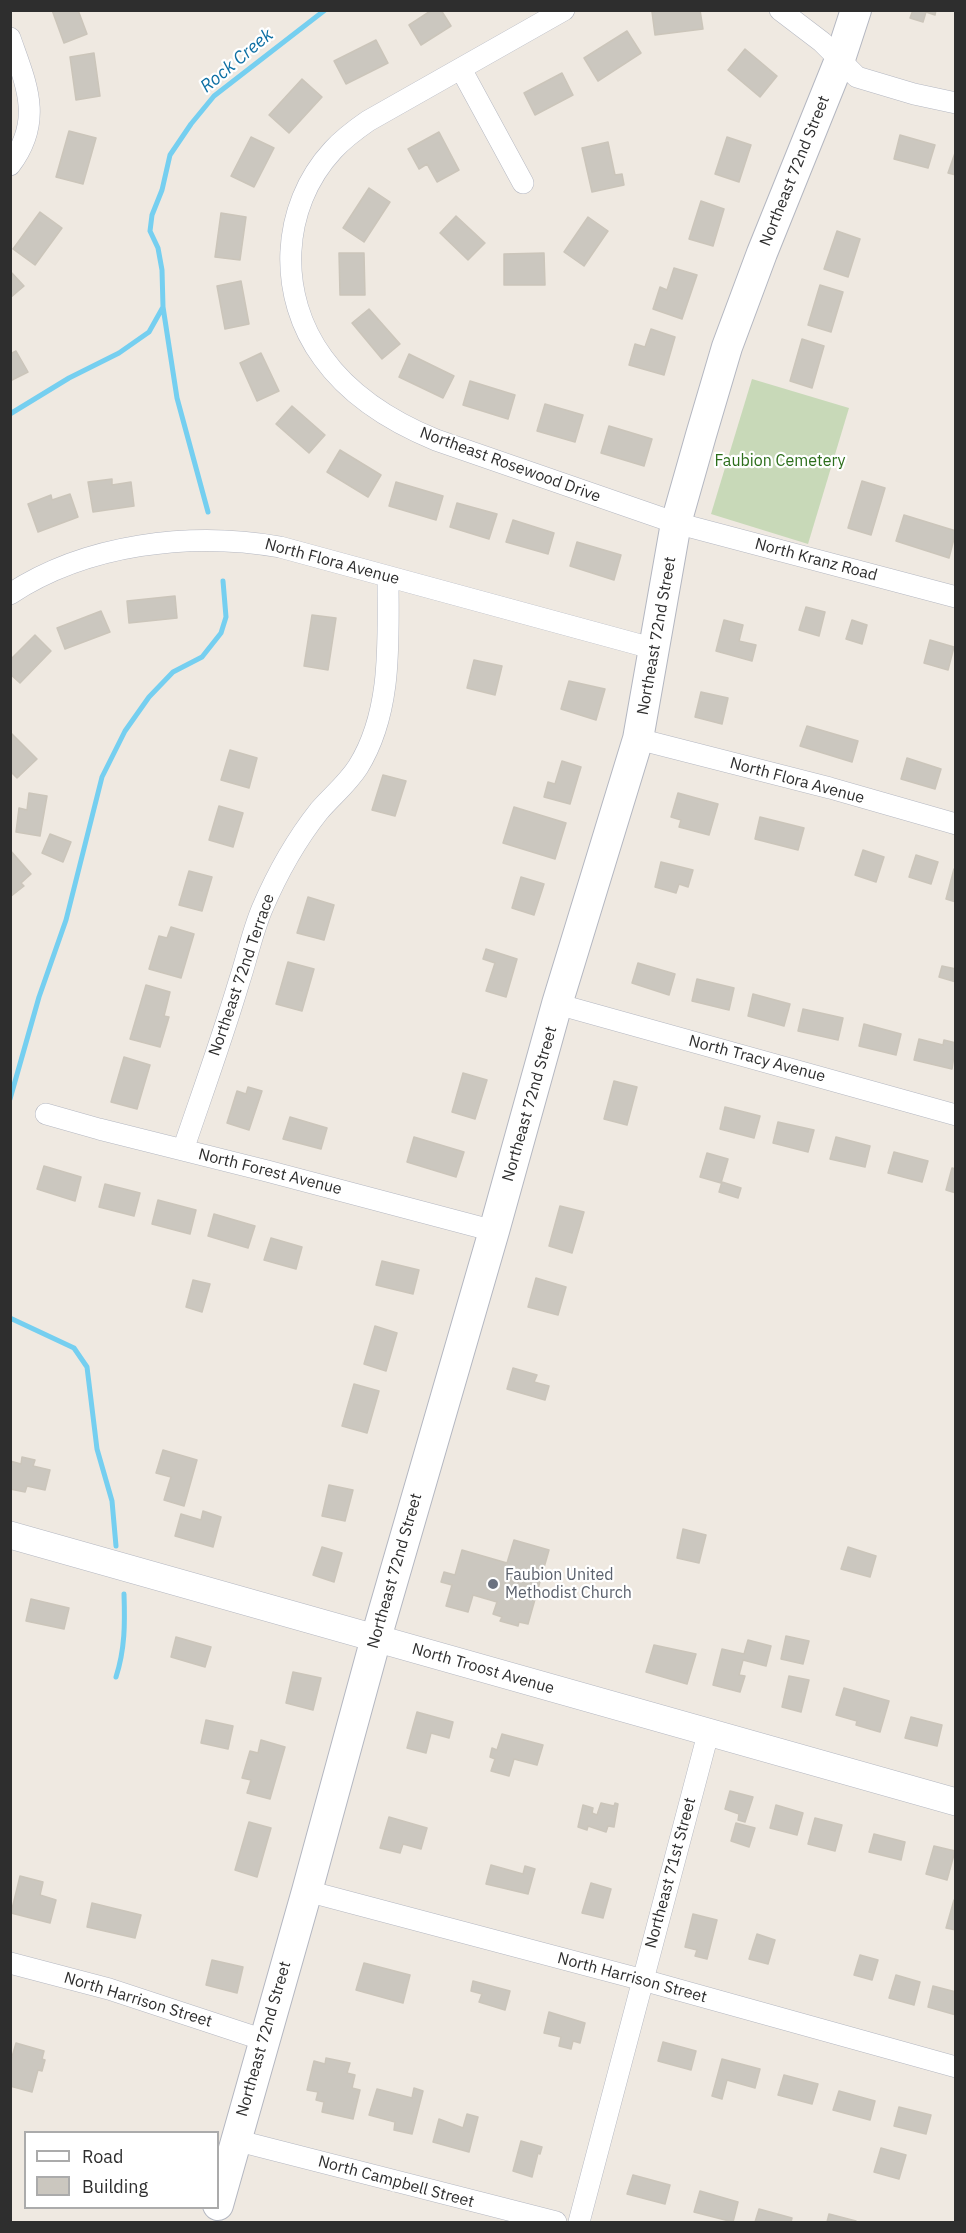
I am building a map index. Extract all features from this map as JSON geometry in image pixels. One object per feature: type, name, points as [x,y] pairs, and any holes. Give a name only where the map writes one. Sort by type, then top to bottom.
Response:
[{"type":"main road","name":"Northeast 72nd Street","points":[[219,2199],[557,1005],[638,739],[676,524],[727,347],[839,62],[856,10]]},
{"type":"street","name":"Northeast Rosewood Drive","points":[[564,10],[368,121],[349,135],[317,170],[295,217],[290,258],[292,287],[300,316],[323,358],[357,394],[377,410],[410,429],[436,440],[676,524]]},
{"type":"street","points":[[780,10],[822,42],[856,77],[914,94],[956,103]]},
{"type":"street","points":[[10,38],[29,94],[30,117],[24,140],[10,165]]},
{"type":"street","points":[[461,69],[523,183]]},
{"type":"street","name":"North Kranz Road","points":[[676,524],[956,597]]},
{"type":"street","name":"North Flora Avenue","points":[[10,594],[51,571],[103,553],[191,540],[236,540],[280,547],[655,649]]},
{"type":"street","name":"Northeast 72nd Terrace","points":[[183,1150],[262,909],[280,870],[303,833],[358,767],[377,722],[388,649],[388,577]]},
{"type":"street","name":"North Flora Avenue","points":[[638,739],[830,788],[956,824]]},
{"type":"street","name":"North Tracy Avenue","points":[[557,1005],[956,1115]]},
{"type":"street","name":"North Forest Avenue","points":[[46,1114],[494,1231]]},
{"type":"street","name":"North Troost Avenue","points":[[10,1536],[956,1802]]},
{"type":"street","name":"Northeast 71st Street","points":[[579,2223],[708,1734]]},
{"type":"street","name":"North Harrison Street","points":[[307,1891],[956,2067]]},
{"type":"street","name":"North Harrison Street","points":[[10,1963],[109,1989],[264,2040]]},
{"type":"street","name":"North Campbell Street","points":[[235,2140],[556,2223]]},
{"type":"green space","name":"Faubion Cemetery","points":[[752,379],[849,408],[808,544],[711,514]]},
{"type":"building","points":[[52,10],[78,10],[87,34],[64,43]]},
{"type":"building","points":[[432,10],[441,10],[451,26],[421,45],[409,25]]},
{"type":"building","points":[[700,10],[703,29],[655,35],[652,12]]},
{"type":"building","points":[[913,10],[936,10],[935,15],[926,12],[923,22],[910,18]]},
{"type":"building","points":[[627,31],[641,53],[598,81],[584,58]]},
{"type":"building","points":[[376,40],[388,63],[346,84],[334,61]]},
{"type":"building","points":[[745,49],[777,76],[760,97],[728,70]]},
{"type":"building","points":[[94,53],[100,96],[76,100],[70,57]]},
{"type":"building","points":[[562,73],[573,95],[535,115],[524,93]]},
{"type":"building","points":[[302,79],[322,97],[289,133],[269,115]]},
{"type":"building","points":[[69,131],[96,138],[83,184],[56,177]]},
{"type":"building","points":[[439,132],[459,170],[437,182],[427,164],[419,169],[408,149]]},
{"type":"building","points":[[900,135],[935,145],[928,168],[894,159]]},
{"type":"building","points":[[251,137],[274,148],[254,187],[231,176]]},
{"type":"building","points":[[727,137],[751,145],[739,182],[715,174]]},
{"type":"building","points":[[608,142],[615,175],[622,174],[624,185],[592,192],[582,148]]},
{"type":"building","points":[[956,150],[956,175],[948,173]]},
{"type":"building","points":[[369,188],[390,202],[364,242],[343,228]]},
{"type":"building","points":[[701,201],[724,209],[713,246],[689,239]]},
{"type":"building","points":[[40,212],[62,228],[35,265],[13,249]]},
{"type":"building","points":[[221,213],[246,217],[240,260],[215,257]]},
{"type":"building","points":[[456,216],[485,243],[468,260],[440,233]]},
{"type":"building","points":[[588,217],[608,231],[584,266],[564,252]]},
{"type":"building","points":[[837,231],[860,239],[848,277],[824,269]]},
{"type":"building","points":[[339,253],[364,253],[365,295],[340,295]]},
{"type":"building","points":[[544,253],[545,285],[504,285],[504,254]]},
{"type":"building","points":[[674,268],[697,275],[682,319],[653,309],[660,287],[667,290]]},
{"type":"building","points":[[10,271],[24,286],[10,298]]},
{"type":"building","points":[[241,281],[249,324],[225,329],[217,286]]},
{"type":"building","points":[[820,285],[843,292],[831,332],[808,325]]},
{"type":"building","points":[[369,309],[400,344],[382,359],[352,323]]},
{"type":"building","points":[[651,329],[675,337],[664,375],[629,365],[635,344],[645,347]]},
{"type":"building","points":[[802,339],[824,346],[812,388],[790,381]]},
{"type":"building","points":[[16,351],[28,372],[10,381],[10,354]]},
{"type":"building","points":[[261,353],[279,391],[257,401],[240,363]]},
{"type":"building","points":[[409,354],[454,376],[443,398],[399,377]]},
{"type":"building","points":[[470,381],[515,395],[508,419],[463,405]]},
{"type":"building","points":[[545,404],[583,415],[575,442],[537,431]]},
{"type":"building","points":[[292,406],[325,435],[309,453],[276,424]]},
{"type":"building","points":[[609,426],[652,439],[644,466],[601,453]]},
{"type":"building","points":[[340,450],[381,475],[368,497],[327,472]]},
{"type":"building","points":[[112,479],[112,485],[131,482],[134,506],[93,512],[88,482]]},
{"type":"building","points":[[862,481],[885,488],[871,535],[848,528]]},
{"type":"building","points":[[396,482],[443,496],[436,520],[389,506]]},
{"type":"building","points":[[70,494],[78,517],[38,532],[28,504],[51,495],[52,500]]},
{"type":"building","points":[[457,503],[497,514],[489,539],[450,527]]},
{"type":"building","points":[[904,515],[956,531],[949,558],[896,541]]},
{"type":"building","points":[[513,520],[554,533],[548,554],[506,542]]},
{"type":"building","points":[[577,542],[621,555],[614,580],[570,566]]},
{"type":"building","points":[[175,596],[177,618],[129,623],[127,601]]},
{"type":"building","points":[[806,607],[825,612],[819,636],[799,630]]},
{"type":"building","points":[[101,611],[110,632],[65,649],[57,628]]},
{"type":"building","points":[[312,615],[336,618],[328,670],[304,666]]},
{"type":"building","points":[[724,620],[743,625],[739,641],[756,645],[752,661],[716,651]]},
{"type":"building","points":[[852,620],[867,625],[862,644],[846,639]]},
{"type":"building","points":[[35,635],[51,651],[20,683],[10,674],[10,660]]},
{"type":"building","points":[[930,640],[954,647],[948,670],[924,663]]},
{"type":"building","points":[[474,660],[502,666],[495,695],[467,688]]},
{"type":"building","points":[[569,681],[605,689],[596,720],[561,709]]},
{"type":"building","points":[[701,692],[728,698],[722,724],[695,717]]},
{"type":"building","points":[[807,726],[858,741],[852,762],[800,746]]},
{"type":"building","points":[[10,732],[37,759],[17,778],[10,771]]},
{"type":"building","points":[[230,750],[257,758],[249,788],[221,780]]},
{"type":"building","points":[[907,758],[941,769],[935,789],[901,779]]},
{"type":"building","points":[[562,761],[581,767],[570,804],[544,797],[548,782],[555,784]]},
{"type":"building","points":[[383,775],[406,781],[395,816],[372,810]]},
{"type":"building","points":[[29,793],[47,796],[40,836],[16,832],[19,808],[27,810]]},
{"type":"building","points":[[678,793],[718,804],[709,835],[679,827],[681,820],[671,817]]},
{"type":"building","points":[[219,806],[243,813],[233,847],[209,840]]},
{"type":"building","points":[[514,807],[566,823],[555,859],[503,843]]},
{"type":"building","points":[[760,817],[804,828],[798,850],[755,839]]},
{"type":"building","points":[[50,834],[71,842],[63,862],[42,853]]},
{"type":"building","points":[[10,850],[31,874],[21,883],[24,886],[10,897]]},
{"type":"building","points":[[863,850],[884,857],[876,882],[855,875]]},
{"type":"building","points":[[916,855],[938,862],[931,884],[909,877]]},
{"type":"building","points":[[661,862],[693,870],[688,887],[679,884],[676,893],[655,887]]},
{"type":"building","points":[[954,869],[956,869],[956,902],[946,899]]},
{"type":"building","points":[[189,871],[212,877],[202,911],[179,905]]},
{"type":"building","points":[[521,877],[544,884],[534,915],[512,908]]},
{"type":"building","points":[[308,897],[334,905],[324,940],[297,933]]},
{"type":"building","points":[[171,927],[194,934],[181,978],[149,969],[159,936],[167,938]]},
{"type":"building","points":[[486,949],[517,959],[506,997],[486,991],[495,963],[483,959]]},
{"type":"building","points":[[288,962],[314,969],[302,1011],[276,1004]]},
{"type":"building","points":[[638,963],[675,974],[669,995],[632,983]]},
{"type":"building","points":[[942,966],[956,969],[956,982],[939,977]]},
{"type":"building","points":[[697,979],[734,988],[729,1010],[692,1001]]},
{"type":"building","points":[[146,985],[170,992],[164,1016],[169,1017],[160,1047],[130,1039]]},
{"type":"building","points":[[753,994],[790,1004],[784,1026],[748,1016]]},
{"type":"building","points":[[803,1009],[843,1018],[838,1040],[798,1031]]},
{"type":"building","points":[[864,1024],[901,1034],[896,1055],[859,1046]]},
{"type":"building","points":[[919,1039],[943,1045],[944,1040],[956,1043],[952,1069],[914,1060]]},
{"type":"building","points":[[124,1057],[150,1065],[137,1109],[111,1102]]},
{"type":"building","points":[[463,1073],[487,1080],[475,1119],[452,1112]]},
{"type":"building","points":[[614,1081],[637,1087],[627,1125],[604,1119]]},
{"type":"building","points":[[248,1087],[262,1091],[249,1130],[227,1123],[237,1091],[246,1094]]},
{"type":"building","points":[[725,1107],[760,1116],[754,1138],[720,1129]]},
{"type":"building","points":[[290,1117],[327,1128],[321,1149],[283,1139]]},
{"type":"building","points":[[778,1122],[814,1130],[808,1152],[773,1143]]},
{"type":"building","points":[[414,1137],[464,1152],[456,1177],[407,1162]]},
{"type":"building","points":[[836,1137],[870,1146],[865,1167],[830,1159]]},
{"type":"building","points":[[894,1152],[928,1161],[922,1182],[888,1173]]},
{"type":"building","points":[[707,1153],[728,1159],[721,1183],[700,1177]]},
{"type":"building","points":[[44,1166],[81,1177],[75,1201],[37,1189]]},
{"type":"building","points":[[952,1168],[956,1169],[956,1193],[946,1190]]},
{"type":"building","points":[[722,1182],[741,1188],[738,1198],[719,1192]]},
{"type":"building","points":[[105,1184],[140,1193],[134,1216],[99,1207]]},
{"type":"building","points":[[158,1200],[196,1210],[190,1234],[152,1224]]},
{"type":"building","points":[[560,1206],[584,1212],[572,1253],[549,1246]]},
{"type":"building","points":[[214,1214],[255,1226],[248,1248],[208,1236]]},
{"type":"building","points":[[271,1238],[302,1247],[296,1269],[264,1260]]},
{"type":"building","points":[[382,1261],[419,1270],[413,1294],[376,1285]]},
{"type":"building","points":[[536,1278],[566,1287],[558,1315],[528,1307]]},
{"type":"building","points":[[193,1280],[210,1284],[202,1312],[186,1307]]},
{"type":"building","points":[[375,1326],[397,1333],[386,1371],[364,1364]]},
{"type":"building","points":[[513,1368],[537,1375],[534,1382],[549,1386],[545,1400],[507,1389]]},
{"type":"building","points":[[354,1384],[379,1391],[367,1433],[342,1426]]},
{"type":"building","points":[[163,1450],[197,1460],[184,1506],[164,1500],[171,1477],[156,1473]]},
{"type":"building","points":[[22,1457],[35,1460],[33,1466],[50,1470],[45,1490],[27,1486],[25,1492],[10,1489],[10,1461],[21,1464]]},
{"type":"building","points":[[329,1485],[353,1490],[345,1521],[322,1516]]},
{"type":"building","points":[[203,1511],[221,1517],[213,1547],[175,1536],[181,1514],[201,1520]]},
{"type":"building","points":[[683,1529],[706,1535],[699,1563],[677,1558]]},
{"type":"building","name":"Faubion United Methodist Church","points":[[514,1540],[549,1550],[528,1624],[519,1622],[518,1626],[500,1621],[502,1617],[493,1614],[497,1602],[473,1595],[468,1612],[446,1606],[452,1585],[441,1582],[444,1572],[455,1575],[462,1550],[507,1563]]},
{"type":"building","points":[[322,1547],[342,1553],[334,1582],[313,1575]]},
{"type":"building","points":[[848,1547],[876,1556],[870,1577],[841,1569]]},
{"type":"building","points":[[31,1599],[69,1608],[64,1629],[26,1621]]},
{"type":"building","points":[[786,1636],[809,1641],[803,1664],[781,1659]]},
{"type":"building","points":[[176,1637],[211,1647],[205,1667],[171,1657]]},
{"type":"building","points":[[748,1640],[771,1646],[766,1666],[743,1660],[739,1675],[745,1676],[740,1692],[713,1685],[722,1649],[744,1654]]},
{"type":"building","points":[[654,1645],[696,1654],[687,1684],[646,1672]]},
{"type":"building","points":[[293,1672],[321,1678],[313,1710],[286,1703]]},
{"type":"building","points":[[789,1676],[809,1680],[801,1712],[782,1707]]},
{"type":"building","points":[[844,1688],[889,1701],[880,1732],[856,1725],[857,1721],[836,1715]]},
{"type":"building","points":[[417,1712],[453,1722],[449,1738],[431,1733],[426,1753],[407,1748]]},
{"type":"building","points":[[911,1717],[942,1725],[937,1746],[905,1738]]},
{"type":"building","points":[[206,1720],[233,1726],[228,1749],[201,1743]]},
{"type":"building","points":[[502,1734],[543,1745],[537,1765],[514,1759],[509,1776],[491,1771],[495,1759],[490,1757],[492,1748],[497,1750]]},
{"type":"building","points":[[261,1740],[285,1747],[270,1799],[247,1793],[251,1780],[242,1778],[250,1751],[258,1753]]},
{"type":"building","points":[[730,1791],[753,1797],[745,1822],[738,1820],[739,1814],[725,1809]]},
{"type":"building","points":[[601,1803],[614,1806],[615,1803],[618,1804],[614,1827],[608,1826],[606,1832],[588,1826],[587,1830],[578,1827],[583,1805],[593,1808],[592,1813],[597,1815]]},
{"type":"building","points":[[776,1805],[803,1813],[797,1835],[770,1828]]},
{"type":"building","points":[[389,1817],[427,1828],[421,1849],[403,1844],[400,1853],[380,1848]]},
{"type":"building","points":[[815,1818],[842,1825],[835,1851],[808,1844]]},
{"type":"building","points":[[249,1822],[271,1828],[257,1877],[235,1870]]},
{"type":"building","points":[[736,1823],[755,1828],[749,1847],[731,1841]]},
{"type":"building","points":[[874,1834],[905,1842],[901,1860],[869,1852]]},
{"type":"building","points":[[934,1846],[955,1851],[947,1880],[926,1874]]},
{"type":"building","points":[[491,1865],[523,1874],[525,1866],[535,1869],[528,1894],[486,1884]]},
{"type":"building","points":[[20,1876],[43,1882],[40,1895],[56,1900],[50,1923],[11,1913]]},
{"type":"building","points":[[591,1883],[611,1889],[603,1918],[582,1913]]},
{"type":"building","points":[[954,1900],[956,1901],[956,1930],[946,1928]]},
{"type":"building","points":[[92,1903],[141,1915],[135,1938],[87,1927]]},
{"type":"building","points":[[693,1914],[717,1920],[707,1959],[695,1956],[697,1950],[685,1947]]},
{"type":"building","points":[[757,1934],[775,1940],[768,1964],[749,1959]]},
{"type":"building","points":[[860,1955],[878,1960],[872,1980],[854,1975]]},
{"type":"building","points":[[212,1960],[243,1967],[237,1993],[206,1985]]},
{"type":"building","points":[[364,1963],[410,1975],[403,2003],[356,1990]]},
{"type":"building","points":[[896,1975],[920,1982],[914,2005],[889,1998]]},
{"type":"building","points":[[473,1981],[510,1991],[505,2010],[479,2002],[482,1994],[471,1991]]},
{"type":"building","points":[[933,1986],[956,1992],[956,2015],[928,2007]]},
{"type":"building","points":[[549,2012],[585,2023],[580,2043],[573,2041],[571,2049],[559,2046],[561,2037],[544,2033]]},
{"type":"building","points":[[663,2042],[696,2051],[691,2070],[658,2061]]},
{"type":"building","points":[[16,2043],[44,2051],[42,2059],[45,2060],[42,2071],[38,2070],[32,2092],[10,2086],[10,2064]]},
{"type":"building","points":[[326,2058],[350,2063],[347,2073],[355,2075],[352,2088],[360,2090],[353,2119],[322,2112],[324,2102],[316,2100],[318,2092],[307,2090],[314,2061],[325,2064]]},
{"type":"building","points":[[722,2059],[760,2069],[755,2088],[727,2080],[722,2099],[712,2096]]},
{"type":"building","points":[[784,2075],[818,2084],[812,2104],[778,2095]]},
{"type":"building","points":[[414,2088],[423,2091],[412,2134],[394,2130],[395,2122],[369,2115],[377,2089],[412,2098]]},
{"type":"building","points":[[839,2091],[875,2101],[870,2120],[833,2110]]},
{"type":"building","points":[[899,2107],[931,2115],[926,2134],[894,2126]]},
{"type":"building","points":[[467,2114],[478,2117],[469,2152],[433,2142],[439,2119],[463,2128]]},
{"type":"building","points":[[521,2141],[542,2147],[540,2154],[538,2153],[532,2177],[513,2171]]},
{"type":"building","points":[[881,2148],[906,2155],[899,2179],[874,2172]]},
{"type":"building","points":[[633,2175],[670,2185],[665,2204],[627,2194]]},
{"type":"building","points":[[700,2191],[738,2202],[733,2222],[694,2212]]},
{"type":"building","points":[[759,2209],[792,2218],[791,2222],[755,2222]]},
{"type":"building","points":[[829,2214],[856,2221],[827,2222]]},
{"type":"waterway","name":"Rock Creek","points":[[10,414],[69,378],[119,353],[149,332],[163,307],[162,270],[158,248],[150,231],[152,215],[162,190],[170,155],[214,96],[325,10]]},
{"type":"waterway","points":[[163,307],[177,398],[208,512]]},
{"type":"waterway","points":[[10,1099],[39,997],[66,920],[102,777],[125,731],[149,697],[173,672],[202,657],[221,633],[226,617],[223,581]]},
{"type":"waterway","points":[[10,1318],[74,1348],[87,1367],[97,1449],[112,1501],[116,1546]]},
{"type":"waterway","points":[[116,1677],[124,1636],[124,1594]]},
{"type":"place","name":"Faubion United Methodist Church","points":[[493,1584]]}]
